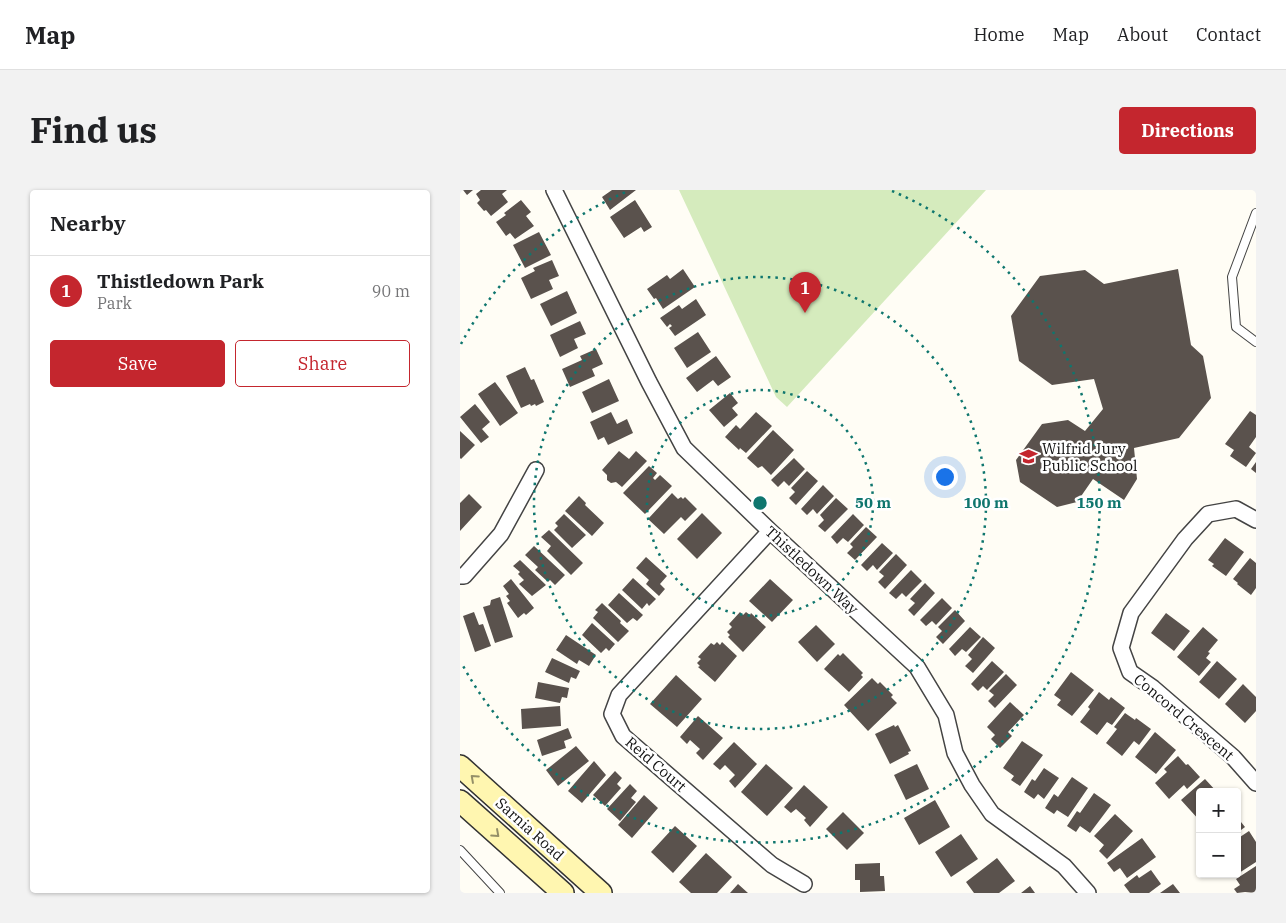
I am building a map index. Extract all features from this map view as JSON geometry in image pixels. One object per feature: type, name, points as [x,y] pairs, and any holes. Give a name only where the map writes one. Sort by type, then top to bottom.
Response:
[{"type":"main road","name":"Sarnia Road","points":[[460,766],[601,893]]},
{"type":"main road","name":"Sarnia Road","points":[[460,801],[562,893]]},
{"type":"street","name":"Thistledown Way","points":[[554,190],[649,382],[684,448],[770,531],[917,667],[946,715],[955,753],[972,785],[992,814],[1064,866],[1088,893]]},
{"type":"street","points":[[460,576],[464,576],[501,534],[536,470]]},
{"type":"street","name":"Concord Crescent","points":[[1256,520],[1236,509],[1208,514],[1185,539],[1131,612],[1121,648],[1130,672],[1153,688],[1233,756],[1256,783]]},
{"type":"street","name":"Reid Court","points":[[770,531],[619,695],[612,714],[623,736],[772,865],[804,884]]},
{"type":"lane","points":[[1256,213],[1232,277],[1236,326],[1256,342]]},
{"type":"lane","points":[[460,850],[500,893]]},
{"type":"green space","points":[[679,190],[986,190],[787,407],[776,397]]},
{"type":"building","points":[[463,190],[473,190],[467,195]]},
{"type":"building","points":[[481,190],[507,190],[502,194],[508,202],[491,216],[477,203],[480,200],[476,194]]},
{"type":"building","points":[[612,190],[636,190],[610,210],[602,197]]},
{"type":"building","points":[[521,200],[531,212],[526,216],[534,226],[515,239],[510,233],[506,236],[496,222]]},
{"type":"building","points":[[635,200],[652,227],[644,232],[641,227],[624,238],[610,217]]},
{"type":"building","points":[[539,232],[551,255],[525,268],[513,245]]},
{"type":"building","points":[[552,260],[559,276],[549,280],[553,289],[531,299],[521,278],[535,271],[533,268]]},
{"type":"building","points":[[683,269],[695,287],[663,309],[647,289],[667,275],[670,279]]},
{"type":"building","points":[[1178,269],[1191,345],[1203,356],[1211,398],[1179,438],[1134,448],[1137,479],[1124,500],[1093,479],[1077,502],[1057,507],[1020,482],[1016,460],[1042,424],[1068,420],[1085,431],[1103,409],[1094,379],[1052,385],[1019,361],[1011,316],[1040,276],[1085,270],[1104,284]]},
{"type":"building","points":[[567,291],[577,313],[551,326],[540,304]]},
{"type":"building","points":[[696,299],[706,315],[675,336],[669,328],[672,326],[670,324],[667,327],[660,318],[679,305],[682,309]]},
{"type":"building","points":[[580,321],[586,334],[574,339],[578,348],[560,357],[550,335]]},
{"type":"building","points":[[698,332],[711,352],[687,368],[674,348]]},
{"type":"building","points":[[596,349],[603,364],[592,369],[595,376],[570,387],[562,369],[582,360],[580,356]]},
{"type":"building","points":[[716,356],[731,377],[718,386],[713,380],[697,392],[686,378]]},
{"type":"building","points":[[525,367],[531,380],[534,379],[544,402],[536,406],[535,404],[531,406],[530,404],[521,408],[506,376]]},
{"type":"building","points":[[609,379],[619,401],[592,413],[582,392]]},
{"type":"building","points":[[495,382],[518,413],[500,426],[478,394]]},
{"type":"building","points":[[730,393],[738,403],[732,408],[738,415],[724,427],[709,410]]},
{"type":"building","points":[[475,404],[490,422],[482,429],[489,437],[481,443],[460,417]]},
{"type":"building","points":[[1250,411],[1256,415],[1256,437],[1249,447],[1256,453],[1246,467],[1230,456],[1234,450],[1225,444]]},
{"type":"building","points":[[611,412],[617,424],[627,419],[633,433],[608,445],[604,437],[598,440],[590,422]]},
{"type":"building","points":[[756,412],[772,426],[746,453],[740,448],[739,450],[725,437],[736,425],[740,429]]},
{"type":"building","points":[[773,430],[794,450],[771,475],[762,466],[758,468],[747,458]]},
{"type":"building","points":[[460,431],[475,445],[461,459],[460,458]]},
{"type":"building","points":[[619,451],[629,459],[636,451],[647,461],[622,487],[616,482],[611,483],[607,480],[607,475],[602,470]]},
{"type":"building","points":[[794,458],[805,469],[789,486],[784,481],[778,487],[771,480]]},
{"type":"building","points":[[1256,462],[1256,473],[1251,469]]},
{"type":"building","points":[[649,466],[657,473],[653,478],[655,480],[660,475],[672,486],[645,514],[623,493]]},
{"type":"building","points":[[807,471],[818,481],[796,505],[789,498],[795,492],[791,488]]},
{"type":"building","points":[[823,485],[834,496],[817,514],[813,509],[807,515],[801,509]]},
{"type":"building","points":[[672,493],[678,499],[685,497],[697,509],[685,521],[681,517],[664,534],[648,519]]},
{"type":"building","points":[[469,494],[482,507],[460,531],[460,503]]},
{"type":"building","points":[[579,496],[586,503],[585,505],[604,523],[592,536],[565,511]]},
{"type":"building","points":[[836,498],[848,509],[825,532],[818,526],[824,520],[820,515]]},
{"type":"building","points":[[702,513],[722,533],[697,559],[677,539]]},
{"type":"building","points":[[564,514],[586,535],[572,548],[554,530],[558,526],[555,523]]},
{"type":"building","points":[[853,514],[864,525],[848,542],[843,538],[837,544],[831,537]]},
{"type":"building","points":[[866,527],[877,537],[855,560],[847,553],[853,547],[850,544]]},
{"type":"building","points":[[549,530],[583,563],[571,575],[547,551],[551,546],[541,537]]},
{"type":"building","points":[[1225,538],[1244,552],[1226,576],[1212,566],[1214,564],[1208,560]]},
{"type":"building","points":[[882,543],[893,553],[877,570],[873,565],[867,571],[861,565]]},
{"type":"building","points":[[534,546],[565,575],[555,585],[550,580],[548,582],[535,570],[538,567],[525,555]]},
{"type":"building","points":[[896,554],[907,565],[885,589],[878,582],[884,576],[879,572]]},
{"type":"building","points":[[646,557],[667,576],[660,584],[665,589],[659,596],[646,584],[649,580],[636,568]]},
{"type":"building","points":[[1250,558],[1256,563],[1256,588],[1251,595],[1233,579]]},
{"type":"building","points":[[520,560],[546,585],[532,596],[519,584],[524,580],[518,574],[520,572],[513,566]]},
{"type":"building","points":[[911,570],[922,581],[906,597],[902,593],[896,599],[889,593]]},
{"type":"building","points":[[633,578],[656,599],[649,606],[647,603],[642,609],[622,590]]},
{"type":"building","points":[[511,579],[534,608],[526,615],[524,613],[518,618],[507,603],[510,601],[506,596],[509,594],[503,586]]},
{"type":"building","points":[[770,579],[793,600],[772,622],[749,601]]},
{"type":"building","points":[[925,583],[935,593],[914,616],[908,610],[915,603],[910,599]]},
{"type":"building","points":[[619,593],[643,615],[637,621],[633,618],[627,623],[608,605]]},
{"type":"building","points":[[500,597],[513,637],[495,643],[483,607],[490,605],[491,600]]},
{"type":"building","points":[[942,598],[952,608],[936,625],[932,621],[926,626],[920,620]]},
{"type":"building","points":[[602,603],[629,631],[618,642],[593,618],[598,612],[595,610]]},
{"type":"building","points":[[955,610],[965,621],[943,644],[936,637],[942,631],[938,627]]},
{"type":"building","points":[[474,612],[479,625],[483,624],[491,646],[475,652],[463,616]]},
{"type":"building","points":[[740,612],[743,615],[746,612],[750,615],[751,613],[766,627],[743,652],[728,637],[730,635],[727,632],[732,627],[729,624]]},
{"type":"building","points":[[1166,613],[1190,631],[1174,651],[1151,633]]},
{"type":"building","points":[[592,623],[615,644],[609,651],[606,648],[601,653],[582,635]]},
{"type":"building","points":[[816,625],[835,644],[817,662],[798,642]]},
{"type":"building","points":[[970,627],[981,637],[966,652],[962,649],[955,656],[949,649]]},
{"type":"building","points":[[1203,627],[1218,640],[1208,652],[1210,653],[1206,658],[1211,662],[1199,676],[1177,657]]},
{"type":"building","points":[[566,635],[596,655],[589,666],[579,660],[577,664],[556,650]]},
{"type":"building","points":[[983,637],[995,648],[973,673],[965,666],[972,659],[968,655]]},
{"type":"building","points":[[717,642],[720,645],[722,642],[737,656],[715,682],[698,667],[700,666],[697,663],[701,659],[698,657],[711,643],[714,645]]},
{"type":"building","points":[[843,653],[863,673],[861,675],[863,677],[849,692],[824,669],[838,654],[840,656]]},
{"type":"building","points":[[552,658],[580,671],[576,679],[571,677],[569,683],[545,672]]},
{"type":"building","points":[[992,661],[1004,672],[987,690],[983,686],[978,691],[971,684]]},
{"type":"building","points":[[1217,661],[1237,679],[1219,699],[1199,682]]},
{"type":"building","points":[[1071,672],[1094,690],[1072,716],[1057,705],[1061,700],[1054,695]]},
{"type":"building","points":[[1006,674],[1017,685],[995,708],[988,701],[994,695],[989,691]]},
{"type":"building","points":[[676,675],[702,699],[677,727],[650,704]]},
{"type":"building","points":[[872,678],[878,684],[880,682],[893,695],[891,697],[897,703],[868,731],[844,705]]},
{"type":"building","points":[[538,682],[569,688],[567,698],[562,697],[560,703],[535,698]]},
{"type":"building","points":[[1243,684],[1256,697],[1256,711],[1245,723],[1225,704]]},
{"type":"building","points":[[1099,692],[1109,700],[1111,697],[1125,708],[1112,725],[1107,722],[1097,735],[1080,722]]},
{"type":"building","points":[[1010,702],[1024,715],[1008,732],[1012,736],[1000,748],[991,739],[995,735],[987,727]]},
{"type":"building","points":[[560,706],[561,726],[522,729],[521,709]]},
{"type":"building","points":[[1125,713],[1135,720],[1136,718],[1151,729],[1139,745],[1134,741],[1122,756],[1106,743],[1117,729],[1114,727]]},
{"type":"building","points":[[698,716],[723,738],[703,760],[696,753],[700,749],[690,740],[687,744],[680,737]]},
{"type":"building","points":[[894,725],[895,727],[898,725],[911,751],[890,764],[875,734]]},
{"type":"building","points":[[568,728],[572,738],[564,741],[566,748],[542,756],[537,740]]},
{"type":"building","points":[[1155,732],[1176,750],[1156,774],[1135,757]]},
{"type":"building","points":[[1022,741],[1043,755],[1020,786],[1011,780],[1014,776],[1003,768]]},
{"type":"building","points":[[734,742],[757,764],[735,788],[729,781],[735,775],[725,765],[720,770],[713,764]]},
{"type":"building","points":[[576,746],[589,761],[558,786],[546,770]]},
{"type":"building","points":[[1178,756],[1200,777],[1187,789],[1184,785],[1169,799],[1155,783],[1167,772],[1164,769]]},
{"type":"building","points":[[594,761],[606,775],[582,803],[568,791]]},
{"type":"building","points":[[766,764],[793,788],[767,816],[741,792]]},
{"type":"building","points":[[917,764],[929,789],[906,800],[894,775]]},
{"type":"building","points":[[1044,768],[1059,778],[1044,799],[1038,794],[1034,799],[1024,792],[1032,779],[1035,781]]},
{"type":"building","points":[[615,771],[622,778],[617,784],[621,788],[605,806],[593,795]]},
{"type":"building","points":[[1072,777],[1088,788],[1068,817],[1057,810],[1054,814],[1045,808],[1054,794],[1058,797]]},
{"type":"building","points":[[1205,779],[1213,788],[1196,788],[1196,817],[1181,800]]},
{"type":"building","points":[[630,784],[637,791],[631,798],[636,802],[620,821],[607,809]]},
{"type":"building","points":[[804,785],[828,807],[810,827],[804,820],[806,818],[796,809],[791,813],[784,807]]},
{"type":"building","points":[[1094,793],[1111,805],[1090,833],[1080,826],[1076,832],[1067,826],[1077,811],[1080,813]]},
{"type":"building","points":[[644,795],[658,808],[632,838],[618,825]]},
{"type":"building","points":[[935,800],[950,827],[919,845],[904,818]]},
{"type":"building","points":[[843,812],[864,833],[847,850],[826,829]]},
{"type":"building","points":[[1115,814],[1133,831],[1107,859],[1099,851],[1104,845],[1094,836]]},
{"type":"building","points":[[1241,822],[1245,827],[1241,830]]},
{"type":"building","points":[[675,826],[697,846],[673,873],[651,852]]},
{"type":"building","points":[[1249,831],[1256,842],[1256,862],[1241,872],[1241,836]]},
{"type":"building","points":[[961,834],[978,859],[951,877],[935,852]]},
{"type":"building","points":[[1142,838],[1156,857],[1127,878],[1120,868],[1114,872],[1107,863]]},
{"type":"building","points":[[706,853],[732,877],[717,893],[691,893],[679,882]]},
{"type":"building","points":[[997,858],[1015,881],[999,893],[974,893],[966,882]]},
{"type":"building","points":[[880,863],[880,876],[884,876],[885,891],[860,892],[860,880],[855,880],[855,864]]},
{"type":"building","points":[[1256,866],[1256,893],[1237,893],[1234,889],[1240,885],[1236,879],[1241,878],[1241,876]]},
{"type":"building","points":[[1151,870],[1161,884],[1149,893],[1130,893],[1124,885],[1137,875],[1139,878]]},
{"type":"building","points":[[738,884],[748,893],[730,893]]},
{"type":"building","points":[[1173,884],[1180,893],[1160,893]]},
{"type":"building","points":[[1030,886],[1035,893],[1021,893]]},
{"type":"place","name":"Thistledown Park","points":[[805,313]]},
{"type":"place","name":"Wilfrid Jury Public School","points":[[1028,457]]}]
